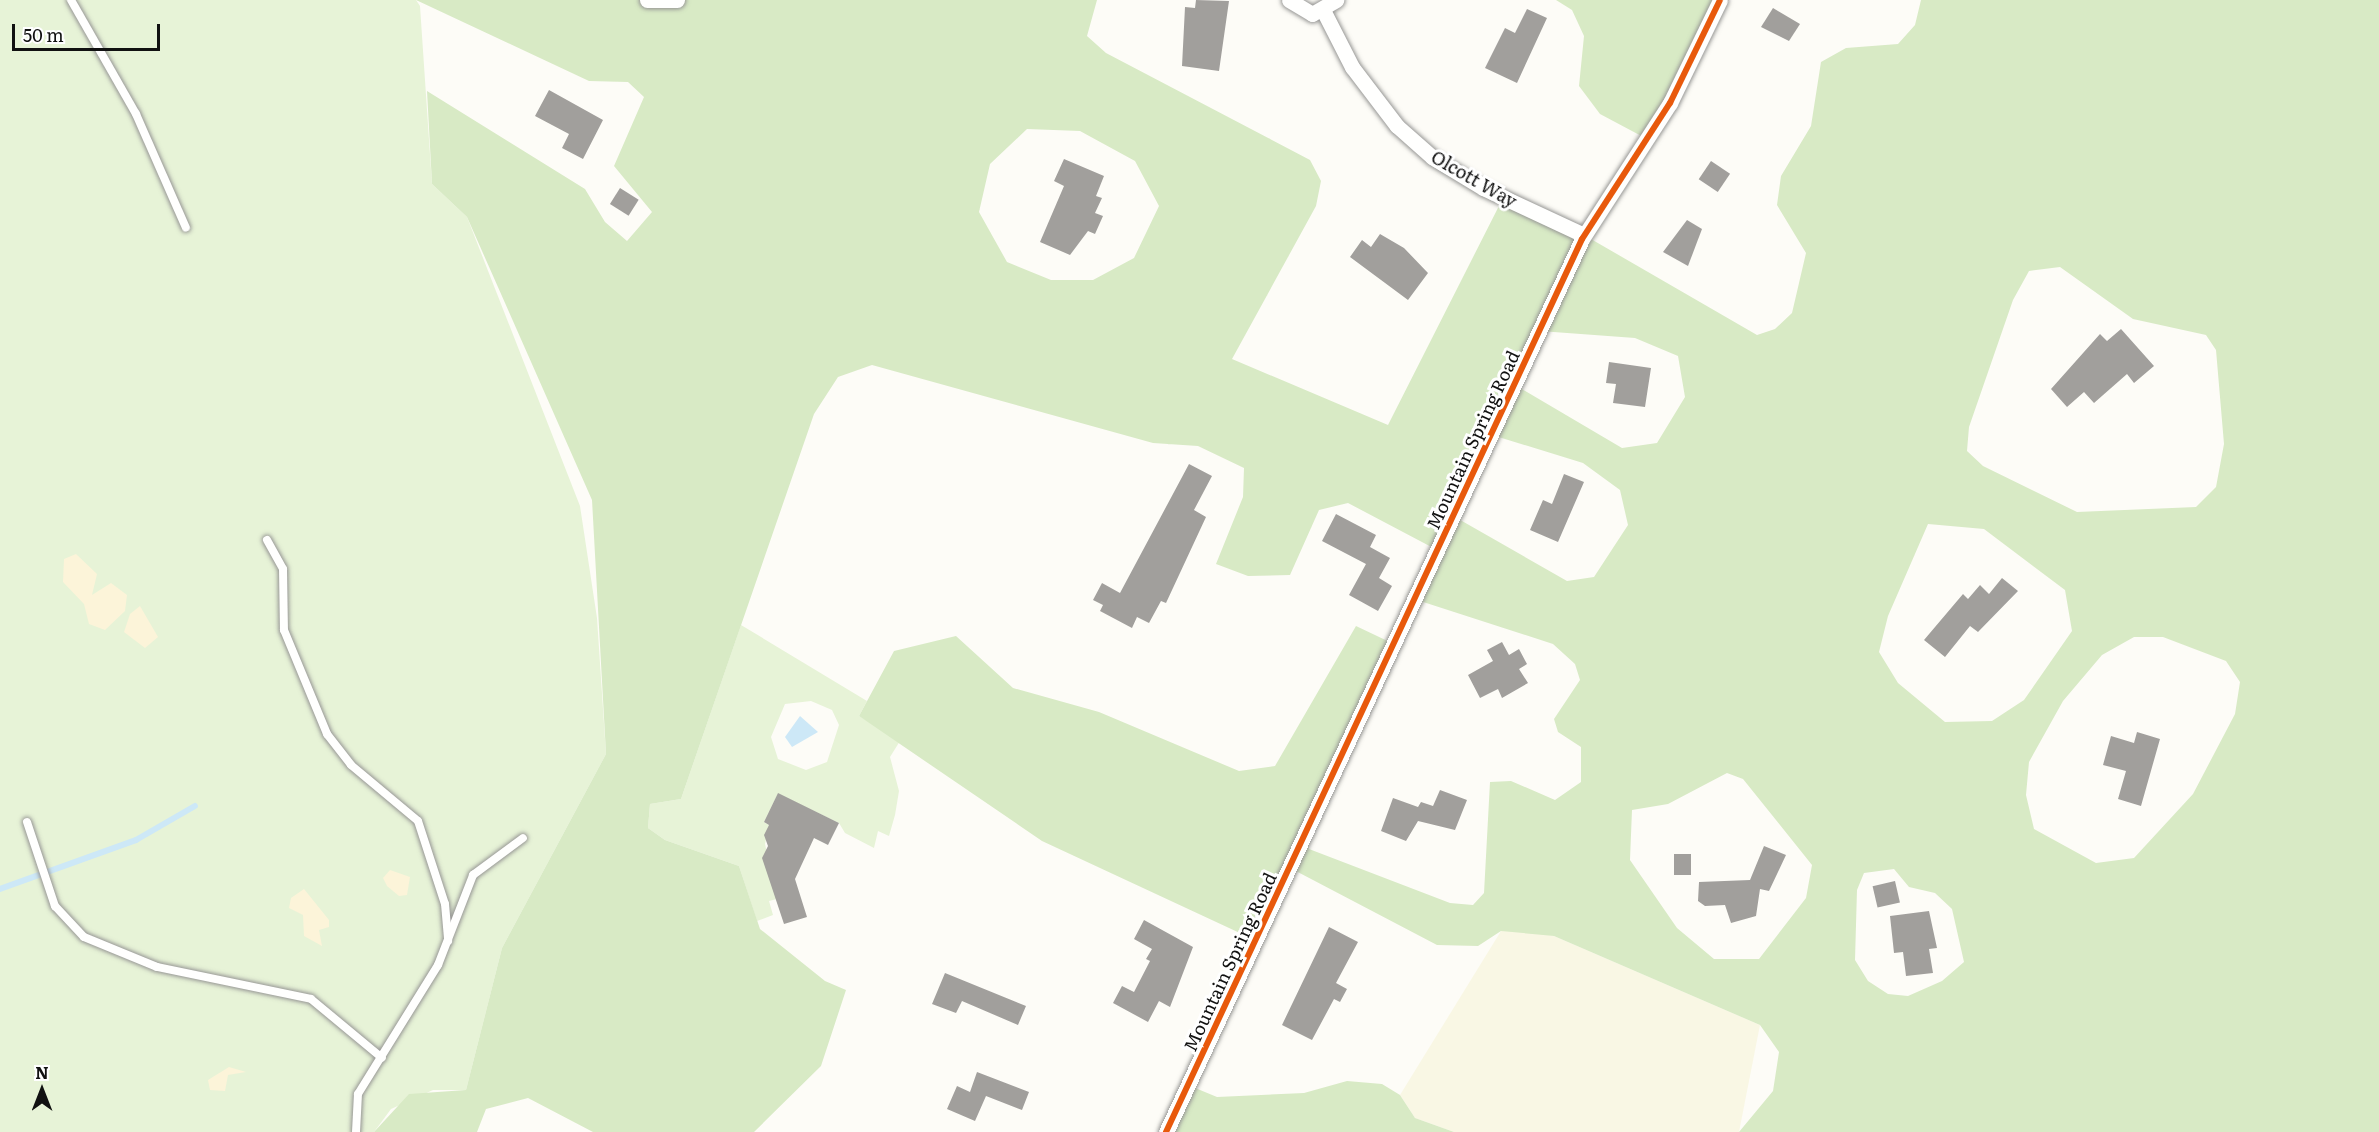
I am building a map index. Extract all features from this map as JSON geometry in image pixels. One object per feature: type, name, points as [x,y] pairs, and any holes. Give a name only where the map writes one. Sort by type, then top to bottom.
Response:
[{"type":"street","points":[[646,0],[677,0]]},
{"type":"street","points":[[1289,0],[1302,12],[1324,12],[1336,0]]},
{"type":"street","name":"Mountain Spring Road","points":[[1166,1132],[1584,235],[1670,103],[1720,0]]},
{"type":"street","name":"Olcott Way","points":[[1324,12],[1352,67],[1397,126],[1432,157],[1483,188],[1584,235]]},
{"type":"lane","points":[[70,0],[136,114],[186,228]]},
{"type":"lane","points":[[267,540],[283,569],[284,630],[327,734],[351,765],[418,821],[445,904],[448,941]]},
{"type":"lane","points":[[27,822],[46,884],[66,921],[107,951],[157,967],[311,999],[382,1058]]},
{"type":"lane","points":[[356,1132],[358,1094],[382,1058],[448,941],[472,875],[523,838]]},
{"type":"shaded area","points":[[1519,929],[1554,936],[1760,1025],[1739,1132],[1454,1132],[1415,1118],[1400,1095],[1501,931]]},
{"type":"green space","points":[[0,0],[416,0],[420,6],[432,184],[467,217],[580,506],[597,618],[606,754],[502,948],[466,1090],[433,1090],[391,1109],[374,1132],[0,1132]]},
{"type":"green space","points":[[416,0],[1097,0],[1087,36],[1106,53],[1310,160],[1321,181],[1316,206],[1232,359],[1388,425],[1503,198],[1584,235],[1757,335],[1775,329],[1792,313],[1806,253],[1777,205],[1781,176],[1811,126],[1821,62],[1846,48],[1898,44],[1915,25],[1921,0],[2379,0],[2379,1132],[1739,1132],[1773,1091],[1779,1052],[1760,1025],[1554,936],[1501,931],[1478,946],[1437,945],[1292,869],[1257,941],[1042,841],[859,716],[894,651],[956,636],[1013,688],[1099,712],[1239,771],[1275,766],[1356,626],[1396,645],[1309,831],[1309,849],[1450,903],[1473,905],[1484,893],[1490,782],[1511,781],[1555,800],[1581,782],[1581,747],[1558,732],[1554,719],[1580,680],[1575,664],[1553,644],[1417,600],[1439,551],[1348,503],[1319,510],[1290,575],[1248,576],[1216,564],[1243,497],[1244,468],[1198,446],[1153,443],[872,365],[838,377],[814,414],[681,799],[650,804],[648,828],[665,840],[739,866],[760,929],[825,981],[846,990],[821,1066],[754,1132],[593,1132],[528,1098],[486,1109],[477,1132],[374,1132],[409,1094],[466,1090],[502,948],[606,754],[592,500],[467,217],[432,184],[427,91],[585,189],[605,222],[627,241],[652,212],[614,166],[644,97],[628,82],[589,81]],"holes":[[[1027,129],[1080,131],[1135,161],[1159,206],[1134,258],[1093,280],[1051,280],[1007,262],[979,212],[990,164]],[[2060,267],[2133,319],[2206,335],[2216,350],[2224,444],[2216,487],[2196,507],[2077,512],[1983,466],[1967,451],[1969,427],[2013,300],[2029,271]],[[1540,331],[1635,338],[1678,356],[1685,397],[1657,443],[1622,448],[1515,385]],[[1492,435],[1583,463],[1620,490],[1628,525],[1594,577],[1567,581],[1455,517]],[[1928,524],[1984,529],[2065,590],[2072,631],[2024,700],[1992,721],[1945,722],[1898,683],[1879,652],[1888,616]],[[2134,637],[2163,637],[2226,661],[2240,682],[2235,714],[2193,794],[2134,858],[2096,863],[2034,829],[2026,795],[2029,762],[2063,701],[2102,655]],[[1727,773],[1743,779],[1812,865],[1806,898],[1759,959],[1714,959],[1677,928],[1630,860],[1632,810],[1668,804]],[[1894,869],[1909,887],[1935,893],[1952,909],[1964,962],[1942,981],[1908,996],[1888,994],[1868,981],[1855,960],[1857,890],[1864,873]]]},
{"type":"green space","points":[[1556,0],[1720,0],[1647,139],[1600,114],[1579,86],[1584,36],[1572,10]]},
{"type":"green space","points":[[741,625],[867,701],[859,716],[900,741],[890,757],[899,791],[895,815],[889,836],[878,831],[874,848],[845,833],[839,823],[778,794],[764,822],[769,825],[765,844],[777,899],[769,901],[773,915],[757,921],[739,866],[665,840],[648,828],[650,804],[681,799]],"holes":[[[811,701],[832,710],[839,725],[827,762],[806,770],[778,759],[771,737],[785,704]]]},
{"type":"green space","points":[[1347,1081],[1382,1084],[1400,1095],[1415,1118],[1454,1132],[1166,1132],[1188,1085],[1217,1097],[1304,1093]]},
{"type":"sand","points":[[76,554],[97,574],[92,595],[111,583],[127,595],[125,611],[105,630],[89,624],[84,604],[63,582],[64,559]]},
{"type":"sand","points":[[140,606],[158,637],[145,648],[124,632],[130,614]]},
{"type":"sand","points":[[390,870],[410,877],[407,895],[399,896],[387,886],[383,878]]},
{"type":"sand","points":[[304,889],[329,920],[329,927],[319,930],[322,946],[304,936],[303,915],[289,908],[291,898]]},
{"type":"sand","points":[[229,1067],[246,1072],[228,1075],[225,1091],[210,1090],[208,1080]]},
{"type":"water","points":[[800,716],[818,732],[792,747],[785,737]]},
{"type":"building","points":[[1196,0],[1229,1],[1219,71],[1182,66],[1185,7],[1195,8]]},
{"type":"building","points":[[1773,8],[1800,24],[1789,41],[1761,27]]},
{"type":"building","points":[[1527,9],[1547,18],[1517,83],[1485,68],[1505,28],[1515,33]]},
{"type":"building","points":[[549,90],[603,120],[583,159],[562,148],[569,134],[535,116]]},
{"type":"building","points":[[1064,159],[1104,176],[1096,196],[1102,198],[1095,213],[1103,216],[1095,234],[1088,231],[1070,255],[1040,242],[1064,186],[1054,181]]},
{"type":"building","points":[[1711,161],[1730,174],[1718,192],[1699,179]]},
{"type":"building","points":[[620,188],[639,200],[629,216],[610,204]]},
{"type":"building","points":[[1687,220],[1702,229],[1688,266],[1663,252]]},
{"type":"building","points":[[1380,234],[1404,248],[1428,273],[1408,300],[1350,257],[1362,240],[1371,247]]},
{"type":"building","points":[[2121,329],[2154,366],[2134,383],[2127,374],[2094,403],[2084,392],[2067,407],[2051,389],[2100,334],[2107,341]]},
{"type":"building","points":[[1609,362],[1651,368],[1645,407],[1613,403],[1616,384],[1606,383]]},
{"type":"building","points":[[1189,464],[1212,476],[1194,510],[1206,517],[1166,603],[1161,601],[1149,623],[1137,617],[1132,628],[1100,611],[1103,605],[1093,600],[1102,583],[1120,593]]},
{"type":"building","points":[[1564,474],[1584,482],[1558,542],[1530,530],[1543,500],[1552,504]]},
{"type":"building","points":[[1336,514],[1376,535],[1370,547],[1390,558],[1379,578],[1392,586],[1378,611],[1349,595],[1366,564],[1322,541]]},
{"type":"building","points":[[2002,578],[2018,591],[1978,632],[1970,626],[1945,657],[1924,640],[1963,594],[1968,599],[1980,585],[1989,594]]},
{"type":"building","points":[[1502,642],[1509,655],[1519,649],[1527,664],[1519,669],[1528,683],[1502,698],[1498,689],[1480,698],[1468,675],[1493,661],[1487,650]]},
{"type":"building","points":[[2137,732],[2160,739],[2141,806],[2118,799],[2126,771],[2103,765],[2111,736],[2134,743]]},
{"type":"building","points":[[1440,790],[1467,800],[1455,830],[1418,821],[1406,841],[1381,831],[1393,798],[1418,807],[1421,802],[1433,806]]},
{"type":"building","points":[[778,793],[839,823],[828,845],[814,838],[795,879],[807,917],[784,924],[762,858],[768,846],[764,835],[769,825],[764,822]]},
{"type":"building","points":[[1764,846],[1786,855],[1769,891],[1760,889],[1756,916],[1731,923],[1725,905],[1705,906],[1698,901],[1699,882],[1750,880]]},
{"type":"building","points":[[1674,854],[1691,854],[1691,875],[1674,875]]},
{"type":"building","points":[[1895,881],[1900,902],[1878,908],[1873,886]]},
{"type":"building","points":[[1929,911],[1937,948],[1929,949],[1933,973],[1906,976],[1903,952],[1894,953],[1890,916]]},
{"type":"building","points":[[1144,920],[1193,947],[1170,1007],[1159,1001],[1148,1022],[1113,1003],[1122,986],[1134,992],[1150,961],[1146,959],[1152,949],[1134,939]]},
{"type":"building","points":[[1329,927],[1358,942],[1336,983],[1347,989],[1340,1002],[1334,999],[1312,1040],[1282,1025]]},
{"type":"building","points":[[945,973],[1026,1006],[1018,1025],[962,1001],[956,1013],[932,1004]]},
{"type":"building","points":[[977,1072],[1029,1092],[1022,1110],[986,1096],[975,1121],[947,1109],[957,1086],[970,1092]]},
{"type":"waterway","points":[[0,889],[136,840],[195,806]]},
{"type":"cycle path","points":[[1166,1132],[1582,239],[1670,103],[1720,0]]}]
